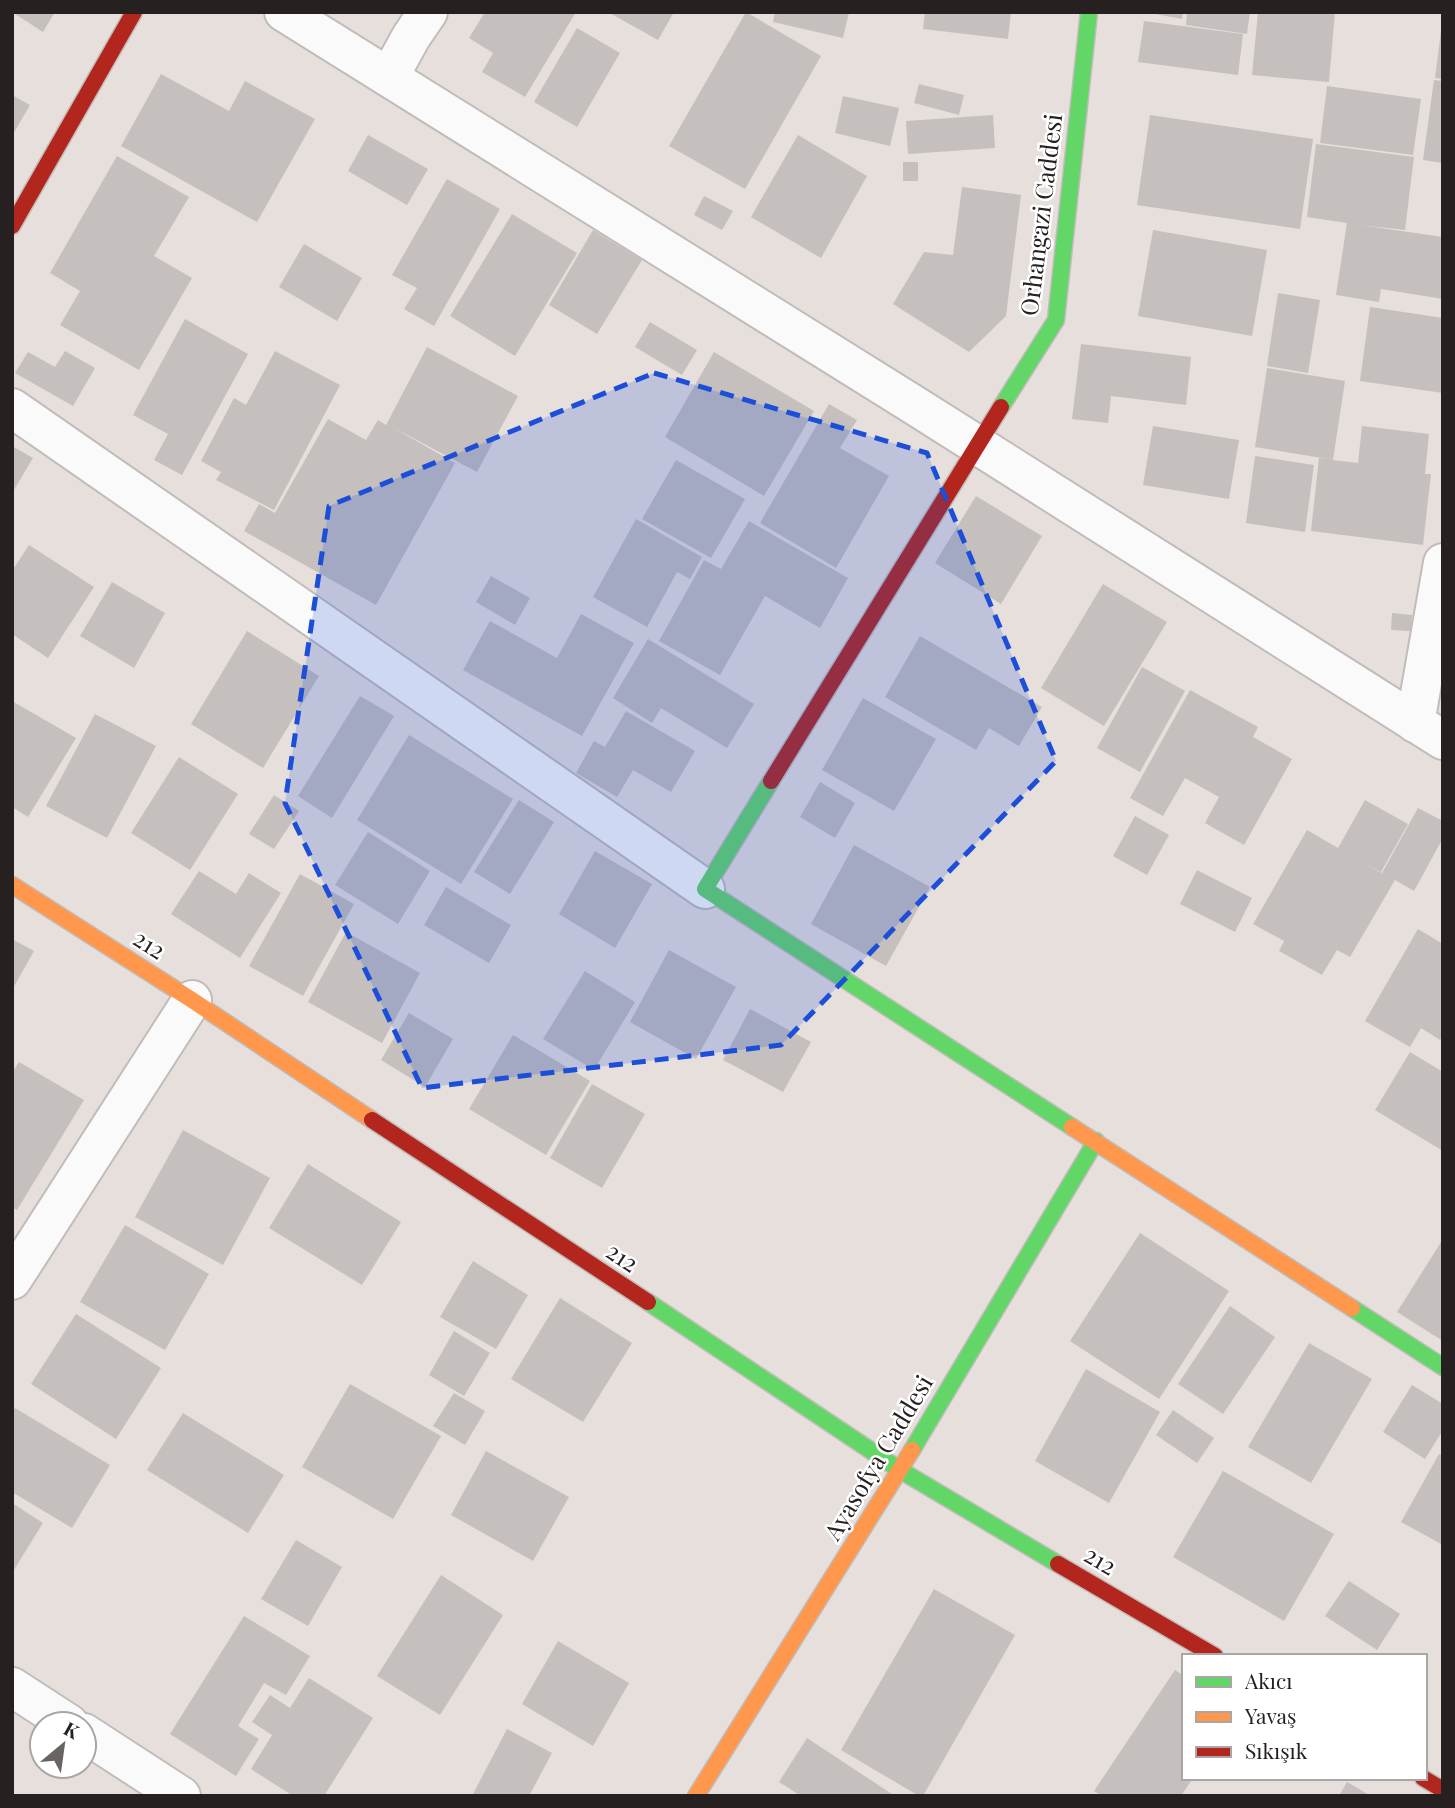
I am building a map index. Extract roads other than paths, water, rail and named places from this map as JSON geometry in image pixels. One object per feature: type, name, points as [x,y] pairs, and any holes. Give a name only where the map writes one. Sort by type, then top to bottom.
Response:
[{"type":"street","points":[[12,226],[134,12]]},
{"type":"street","points":[[284,12],[1429,731],[1443,563]]},
{"type":"street","points":[[389,77],[428,12]]},
{"type":"street","name":"Orhangazi Caddesi","points":[[705,889],[851,648],[1056,320],[1089,12]]},
{"type":"street","points":[[12,408],[705,889],[1443,1367]]},
{"type":"street","name":"212","points":[[12,885],[192,1000],[900,1470],[1213,1654]]},
{"type":"street","points":[[15,1267],[192,1000]]},
{"type":"street","name":"Ayasofya Caddesi","points":[[696,1796],[900,1470],[1096,1141]]},
{"type":"street","points":[[12,1687],[47,1710]]},
{"type":"street","points":[[98,1742],[181,1796]]},
{"type":"street","points":[[1426,1780],[1443,1790]]}]
